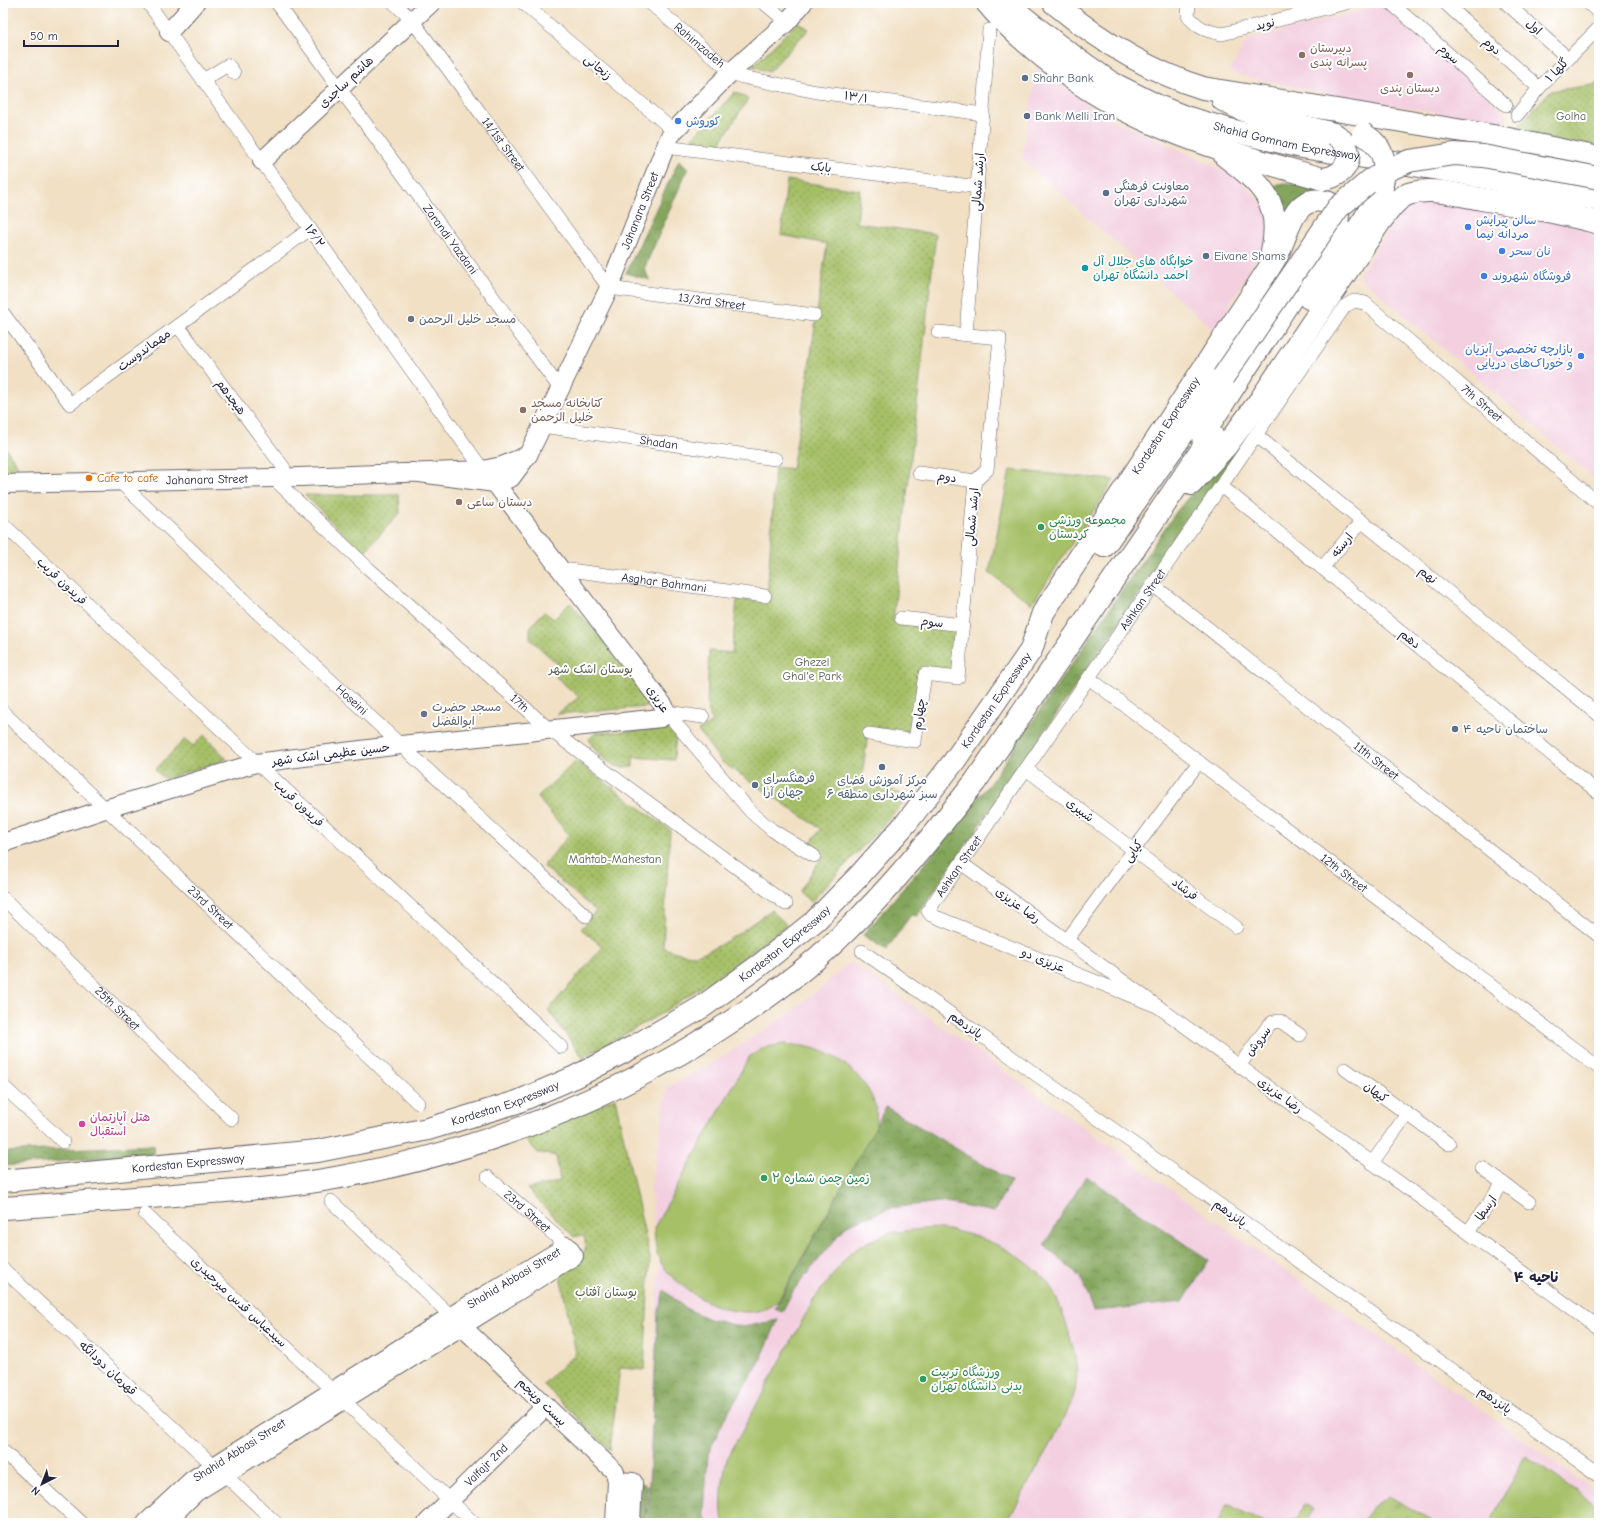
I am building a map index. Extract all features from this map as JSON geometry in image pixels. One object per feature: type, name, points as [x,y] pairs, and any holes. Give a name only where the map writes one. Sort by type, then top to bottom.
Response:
[{"type":"highway","points":[[987,3],[1040,54],[1085,89],[1123,111],[1161,129],[1216,149],[1323,179],[1337,175],[1346,164],[1348,150],[1340,137],[1334,134],[1268,117],[1232,105],[1203,88]]},
{"type":"highway","name":"Shahid Gomnam Expressway","points":[[1006,3],[1059,46],[1110,82],[1160,107],[1184,117],[1230,130],[1302,147],[1463,173],[1599,200]]},
{"type":"highway","points":[[3,1208],[270,1187],[334,1178],[394,1166],[450,1152],[526,1128],[592,1101],[650,1071],[710,1036],[764,1000],[811,963],[844,934],[894,881],[975,782],[1204,447],[1364,220],[1382,188],[1386,170],[1384,158],[1376,144],[1343,121],[1244,101],[1179,80],[1118,49],[1085,28],[1054,3]]},
{"type":"highway","points":[[1203,88],[1499,137],[1599,158]]},
{"type":"highway","points":[[1216,149],[1257,182],[1271,204],[1276,227],[1268,270]]},
{"type":"highway","points":[[1031,650],[1223,377],[1338,208],[1371,180],[1388,170],[1409,161],[1454,154],[1483,156],[1599,178]]},
{"type":"highway","points":[[1160,511],[1196,479],[1226,446],[1305,336],[1379,223],[1394,204],[1401,198],[1412,193],[1442,192],[1515,204],[1599,223]]},
{"type":"highway","name":"Kordestan Expressway","points":[[3,1181],[318,1150],[428,1129],[517,1102],[582,1074],[635,1046],[702,1007],[760,965],[816,920],[859,876],[907,822],[955,760],[1031,650],[1043,613],[1268,270],[1279,252],[1296,212],[1300,207],[1318,200],[1331,204],[1335,208],[1338,219],[1334,233],[1203,434],[1204,447]]},
{"type":"street","name":"۱۶/۲","points":[[148,3],[483,470]]},
{"type":"street","points":[[169,32],[195,3]]},
{"type":"street","name":"Zarandi Yazdani","points":[[278,3],[561,390]]},
{"type":"street","name":"14/1st Street","points":[[394,3],[412,20],[609,288]]},
{"type":"street","name":"هاشم ساجدی","points":[[262,161],[431,3]]},
{"type":"street","name":"زنجانی","points":[[522,3],[674,131]]},
{"type":"street","name":"Rahimzadeh","points":[[650,3],[731,72]]},
{"type":"street","points":[[764,3],[787,22]]},
{"type":"street","name":"Jahanara Street","points":[[495,483],[511,478],[528,455],[561,390],[609,288],[665,147],[674,131],[731,72],[787,22],[803,3]]},
{"type":"street","name":"نوید","points":[[1189,10],[1197,26],[1205,30],[1222,34],[1346,3]]},
{"type":"street","name":"سوم","points":[[1391,3],[1506,106]]},
{"type":"street","name":"دوم","points":[[1445,3],[1540,88]]},
{"type":"street","name":"اول","points":[[1506,3],[1561,52]]},
{"type":"street","name":"گلها ۱","points":[[1517,115],[1540,88],[1599,28]]},
{"type":"street","name":"ارشد شمالی","points":[[958,678],[975,481],[987,470],[1000,338],[966,334],[989,30]]},
{"type":"street","points":[[203,80],[228,64],[234,72]]},
{"type":"street","name":"۱۳/۱","points":[[731,72],[752,80],[785,87],[983,114]]},
{"type":"street","name":"بابک","points":[[665,147],[978,187]]},
{"type":"street","name":"مهماندوست","points":[[3,313],[70,404],[310,229]]},
{"type":"street","name":"13/3rd Street","points":[[609,288],[814,315]]},
{"type":"street","name":"Ashkan Street","points":[[928,912],[1345,306],[1351,302],[1357,301],[1365,303]]},
{"type":"street","name":"7th Street","points":[[1365,303],[1599,504]]},
{"type":"street","name":"هیجدهم","points":[[178,326],[278,473]]},
{"type":"street","points":[[938,332],[966,334]]},
{"type":"street","name":"Shadan","points":[[542,426],[775,459]]},
{"type":"street","name":"نهم","points":[[1256,435],[1599,715]]},
{"type":"street","points":[[412,472],[483,470],[502,466],[528,455]]},
{"type":"street","points":[[412,472],[495,483]]},
{"type":"street","name":"Jahanara Street","points":[[3,484],[120,482],[278,473],[412,472]]},
{"type":"street","name":"17th","points":[[278,473],[368,568],[550,730],[786,904]]},
{"type":"street","name":"دوم","points":[[919,473],[975,481]]},
{"type":"street","name":"Hoseini","points":[[120,482],[586,916]]},
{"type":"street","name":"عزیزی","points":[[495,483],[562,569],[664,706],[666,712],[751,812],[772,830],[814,856]]},
{"type":"street","name":"دهم","points":[[1221,486],[1599,792]]},
{"type":"street","name":"ارسته","points":[[1322,568],[1362,521]]},
{"type":"street","name":"فریدون قریب","points":[[3,524],[256,763],[561,1047]]},
{"type":"street","name":"Asghar Bahmani","points":[[562,569],[765,596]]},
{"type":"street","name":"11th Street","points":[[1153,585],[1599,936]]},
{"type":"street","name":"سوم","points":[[901,618],[963,625]]},
{"type":"street","name":"چهارم","points":[[869,734],[915,741],[925,674],[958,678]]},
{"type":"street","name":"12th Street","points":[[1089,678],[1599,1068]]},
{"type":"street","name":"23rd Street","points":[[3,712],[418,1103]]},
{"type":"street","points":[[666,712],[703,717]]},
{"type":"street","name":"حسین عظیمی اشک شهر","points":[[3,843],[105,809],[256,763],[401,745],[658,719],[664,716],[666,712]]},
{"type":"street","name":"کیایی","points":[[1067,940],[1199,762]]},
{"type":"street","name":"شبیری","points":[[1026,769],[1133,850]]},
{"type":"street","name":"فرشاد","points":[[1133,850],[1236,927]]},
{"type":"street","name":"رضا عزیزی","points":[[961,863],[1599,1328]]},
{"type":"street","name":"25th Street","points":[[3,898],[232,1119]]},
{"type":"street","name":"عزیزی دو","points":[[928,912],[931,915],[1159,1007]]},
{"type":"street","name":"پانزدهم","points":[[862,951],[1599,1474]]},
{"type":"street","name":"سروش","points":[[1240,1066],[1268,1026],[1273,1022],[1280,1021],[1300,1035]]},
{"type":"street","name":"کیهان","points":[[1345,1070],[1449,1144]]},
{"type":"street","points":[[3,1086],[63,1142]]},
{"type":"street","points":[[1372,1163],[1406,1114]]},
{"type":"street","name":"ارسطا","points":[[1482,1168],[1529,1202]]},
{"type":"street","name":"23rd Street","points":[[488,1177],[567,1246]]},
{"type":"street","name":"ارسطا","points":[[1468,1232],[1503,1183]]},
{"type":"street","name":"بیست وپنجم","points":[[331,1201],[615,1472],[618,1481]]},
{"type":"street","name":"سیدعباس قدس میرحیدری","points":[[145,1214],[474,1523]]},
{"type":"street","name":"Shahid Abbasi Street","points":[[164,1523],[219,1471],[457,1321],[567,1246]]},
{"type":"street","name":"قهرمان دودانگه","points":[[3,1269],[276,1523]]},
{"type":"street","name":"Valfajr 2nd","points":[[427,1523],[546,1406]]},
{"type":"street","points":[[3,1450],[81,1523]]},
{"type":"street","name":"Shahid Abbasi Street","points":[[146,1523],[188,1483],[219,1471]]},
{"type":"street","points":[[615,1523],[618,1481],[633,1482],[631,1523]]},
{"type":"shaded area","points":[[1381,5],[1509,116],[1502,124],[1328,94],[1229,73],[1247,40]]},
{"type":"shaded area","points":[[1037,66],[1103,115],[1236,176],[1267,209],[1270,233],[1215,331],[1022,159]]},
{"type":"shaded area","points":[[1418,201],[1460,203],[1599,230],[1599,482],[1358,276],[1396,218]]},
{"type":"shaded area","points":[[851,962],[1599,1494],[1599,1523],[645,1523],[659,1268],[651,1188],[667,1088],[726,1055],[793,1011]]},
{"type":"green space","points":[[798,22],[809,29],[769,72],[753,66]]},
{"type":"green space","name":"Golha","points":[[1599,79],[1599,152],[1515,130],[1550,91],[1593,85]]},
{"type":"green space","points":[[735,92],[748,99],[719,145],[691,139]]},
{"type":"green space","points":[[679,160],[688,168],[644,269],[650,280],[626,273]]},
{"type":"green space","name":"Ghezel Ghal'e Park","points":[[787,180],[860,190],[857,223],[936,234],[893,621],[957,627],[954,672],[919,669],[913,732],[869,727],[861,784],[891,789],[908,798],[811,902],[799,892],[824,854],[810,843],[821,829],[722,762],[698,731],[712,722],[707,704],[709,651],[732,653],[737,599],[767,602],[775,467],[792,469],[806,388],[827,244],[781,235]]},
{"type":"green space","points":[[1289,183],[1320,191],[1283,230],[1268,189],[1279,184]]},
{"type":"green space","points":[[1256,430],[1156,570],[917,916],[911,915],[886,950],[863,935],[932,855],[990,783],[1176,512],[1248,431]]},
{"type":"green space","points":[[3,444],[18,466],[14,471],[3,472]]},
{"type":"green space","name":"مجموعه ورزشی کردستان","points":[[1010,470],[1114,480],[1032,604],[989,573]]},
{"type":"green space","points":[[305,495],[399,495],[400,513],[363,553]]},
{"type":"green space","name":"بوستان اشک شهر","points":[[570,603],[647,690],[647,707],[557,714],[579,697],[555,676],[562,668],[530,639],[530,627],[544,612],[554,619]]},
{"type":"green space","points":[[668,729],[673,731],[676,735],[674,760],[633,757],[633,767],[620,767],[612,764],[596,751],[589,739],[595,733]]},
{"type":"green space","points":[[204,735],[227,759],[165,779],[155,770],[185,739],[193,746]]},
{"type":"green space","name":"Mahtab-Mahestan","points":[[576,761],[670,830],[663,947],[691,955],[699,954],[727,941],[771,910],[787,925],[734,965],[662,1013],[583,1058],[548,1010],[603,947],[581,929],[596,911],[543,866],[569,835],[537,797]]},
{"type":"green space","name":"زمین چمن شماره ۲","points":[[783,1044],[819,1050],[846,1065],[862,1081],[873,1099],[876,1108],[876,1126],[778,1301],[762,1310],[749,1312],[735,1311],[707,1302],[671,1276],[658,1257],[654,1228],[749,1057],[763,1048]]},
{"type":"green space","name":"بوستان آفتاب","points":[[615,1098],[650,1258],[644,1370],[620,1368],[610,1450],[543,1384],[576,1353],[559,1271],[576,1262],[580,1258],[584,1253],[585,1242],[583,1235],[574,1237],[527,1189],[560,1181],[556,1156],[538,1153],[525,1139]]},
{"type":"green space","points":[[886,1107],[1011,1181],[994,1212],[940,1202],[890,1208],[847,1225],[793,1291],[782,1312],[775,1309]]},
{"type":"green space","points":[[154,1145],[154,1154],[3,1166],[3,1152]]},
{"type":"green space","points":[[1086,1176],[1209,1260],[1183,1302],[1094,1311],[1081,1278],[1044,1245]]},
{"type":"green space","name":"ورزشگاه تربیت بدنی دانشگاه تهران","points":[[931,1228],[961,1233],[990,1242],[1004,1248],[1029,1265],[1041,1275],[1055,1295],[1072,1343],[1076,1371],[1076,1384],[1073,1398],[1067,1413],[1048,1449],[1007,1523],[723,1523],[722,1491],[727,1459],[814,1299],[850,1253],[869,1241],[889,1233]]},
{"type":"green space","points":[[664,1290],[685,1308],[709,1319],[743,1327],[778,1320],[759,1363],[726,1416],[708,1454],[704,1512],[707,1523],[647,1523],[658,1314]]},
{"type":"green space","points":[[1525,1456],[1599,1507],[1599,1523],[1489,1523]]},
{"type":"green space","points":[[641,1483],[647,1485],[645,1523],[638,1523]]},
{"type":"green space","points":[[1389,1496],[1436,1523],[1363,1523],[1371,1508]]},
{"type":"green space","points":[[1228,1504],[1263,1523],[1218,1523]]},
{"type":"green space","points":[[1304,1504],[1313,1509],[1305,1523],[1282,1523],[1297,1518]]},
{"type":"place","name":"دبیرستان پسرانه پندی","points":[[1302,55]]},
{"type":"place","name":"دبستان پندی","points":[[1410,75]]},
{"type":"place","name":"Shahr Bank","points":[[1025,78]]},
{"type":"place","name":"Bank Melli Iran","points":[[1027,116]]},
{"type":"place","name":"کوروش","points":[[678,121]]},
{"type":"place","name":"معاونت فرهنگی شهرداری تهران","points":[[1106,193]]},
{"type":"place","name":"سالن پیرایش مردانه نیما","points":[[1468,227]]},
{"type":"place","name":"نان سحر","points":[[1502,251]]},
{"type":"place","name":"Eivane Shams","points":[[1206,256]]},
{"type":"place","name":"خوابگاه های جلال آل احمد دانشگاه تهران","points":[[1085,268]]},
{"type":"place","name":"فروشگاه شهروند","points":[[1484,276]]},
{"type":"place","name":"مسجد خلیل الرحمن","points":[[411,319]]},
{"type":"place","name":"بازارچه تخصصی آبزیان و خوراک‌های دریایی","points":[[1581,356]]},
{"type":"place","name":"كتابخانه مسجد خليل الرحمن","points":[[523,410]]},
{"type":"place","name":"Cafe to cafe","points":[[89,478]]},
{"type":"place","name":"دبستان ساعی","points":[[459,502]]},
{"type":"place","name":"مجموعه ورزشی کردستان","points":[[1041,527]]},
{"type":"place","name":"مسجد حضرت ابوالفضل","points":[[424,714]]},
{"type":"place","name":"ساختمان ناحیه ۴","points":[[1455,729]]},
{"type":"place","name":"مرکز آموزش فضای سبز شهرداری منطقه ۶","points":[[882,767]]},
{"type":"place","name":"فرهنگسرای جهان آرا","points":[[755,785]]},
{"type":"place","name":"هتل آپارتمان استقبال","points":[[82,1124]]},
{"type":"place","name":"زمین چمن شماره ۲","points":[[764,1178]]},
{"type":"place","name":"ورزشگاه تربیت بدنی دانشگاه تهران","points":[[923,1379]]},
{"type":"district","name":"ناحیه ۴","points":[[1536,1277]]}]
